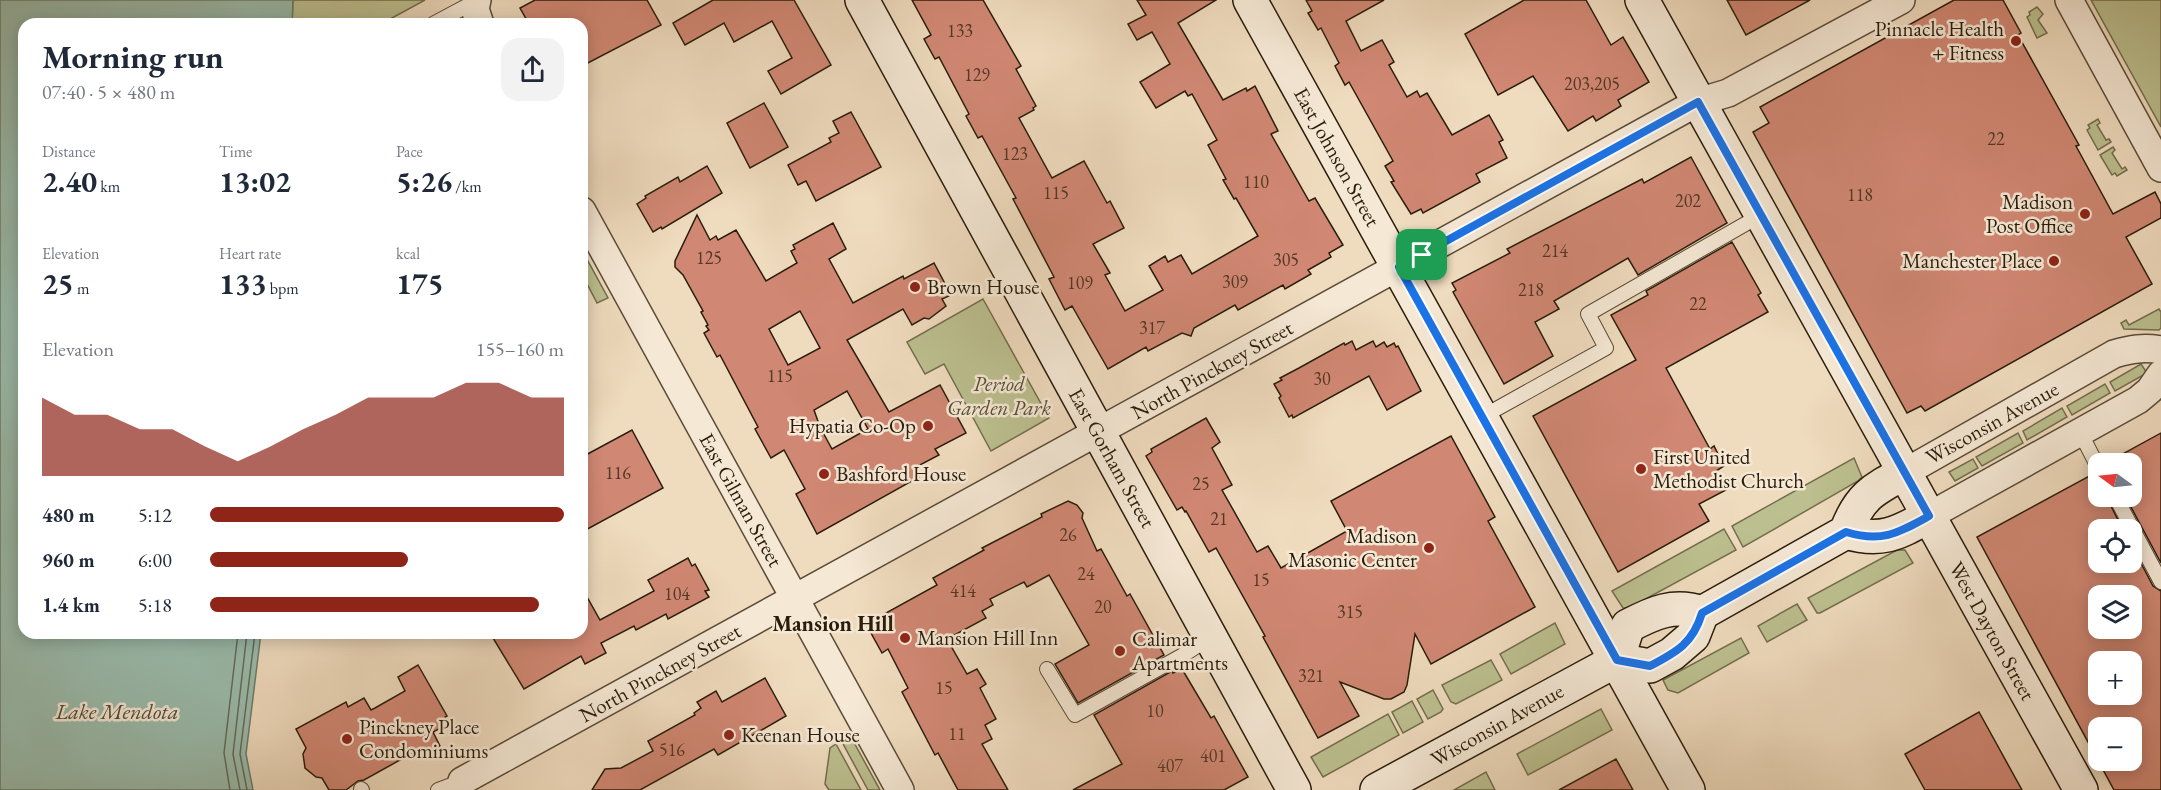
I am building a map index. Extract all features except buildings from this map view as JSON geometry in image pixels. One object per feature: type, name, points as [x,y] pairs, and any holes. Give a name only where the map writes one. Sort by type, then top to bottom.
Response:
[{"type":"main road","name":"East Gorham Street","points":[[862,0],[1294,790]]},
{"type":"main road","name":"East Johnson Street","points":[[1250,0],[1688,790]]},
{"type":"main road","name":"West Dayton Street","points":[[1642,0],[2081,790]]},
{"type":"main road","name":"Wisconsin Avenue","points":[[1846,532],[1853,513],[1863,500],[1875,489],[1904,473]]},
{"type":"main road","points":[[1702,613],[1691,609],[1666,609],[1652,613],[1628,626],[1617,660],[1650,666],[1665,658],[1683,647],[1692,636],[1702,613],[1846,532],[1864,537],[1882,538],[1929,516]]},
{"type":"main road","name":"Wisconsin Avenue","points":[[1377,790],[1617,660]]},
{"type":"street","name":"North Pinckney Street","points":[[450,786],[795,599],[1698,102],[1728,93],[1901,0]]},
{"type":"street","points":[[2069,0],[2161,168]]},
{"type":"street","name":"East Gilman Street","points":[[588,223],[900,790]]},
{"type":"street","name":"Wisconsin Avenue","points":[[1904,473],[2114,354],[2130,349],[2161,350]]},
{"type":"street","points":[[1929,516],[2138,400],[2150,390],[2161,374]]},
{"type":"lane","points":[[450,18],[478,8]]},
{"type":"lane","points":[[1482,417],[1606,348],[1588,314],[1761,215]]},
{"type":"lane","points":[[2080,432],[2091,453]]},
{"type":"lane","points":[[2121,507],[2161,582]]},
{"type":"lane","points":[[1047,669],[1075,715],[1184,655],[1210,637]]},
{"type":"green space","points":[[293,0],[425,0],[392,18],[292,18]]},
{"type":"green space","points":[[2091,0],[2161,0],[2161,127]]},
{"type":"green space","points":[[2037,7],[2043,14],[2038,20],[2047,33],[2037,38],[2027,17],[2030,15],[2029,12]]},
{"type":"green space","points":[[2098,119],[2100,123],[2097,125],[2106,140],[2109,139],[2111,142],[2098,150],[2087,130],[2090,128],[2088,125]]},
{"type":"green space","points":[[2113,147],[2115,150],[2112,153],[2122,169],[2125,167],[2127,170],[2117,176],[2115,173],[2112,175],[2100,155]]},
{"type":"green space","points":[[588,261],[608,298],[597,303],[588,286]]},
{"type":"green space","name":"Period Garden Park","points":[[983,299],[1049,418],[991,451],[944,364],[925,374],[907,342]]},
{"type":"green space","points":[[2159,309],[2161,328],[2159,330],[2124,329],[2121,323],[2126,320],[2129,325]]},
{"type":"green space","points":[[2141,364],[2147,373],[2115,391],[2110,382]]},
{"type":"green space","points":[[2105,384],[2110,393],[2072,415],[2067,406]]},
{"type":"green space","points":[[2062,408],[2067,417],[2027,440],[2023,431]]},
{"type":"green space","points":[[2018,433],[2023,443],[1982,466],[1976,457]]},
{"type":"green space","points":[[1854,458],[1862,477],[1858,481],[1743,547],[1732,526]]},
{"type":"green space","points":[[1973,459],[1978,468],[1955,481],[1949,472]]},
{"type":"green space","points":[[1724,529],[1736,550],[1629,608],[1623,608],[1612,591]]},
{"type":"green space","points":[[1897,550],[1905,550],[1913,563],[1817,613],[1808,598]]},
{"type":"green space","points":[[1797,604],[1807,620],[1767,642],[1758,626]]},
{"type":"green space","points":[[1555,623],[1565,644],[1511,674],[1500,654]]},
{"type":"green space","points":[[1741,638],[1749,653],[1678,693],[1668,690],[1663,680]]},
{"type":"green space","points":[[1491,660],[1502,680],[1456,704],[1451,702],[1442,685]]},
{"type":"green space","points":[[1433,690],[1443,709],[1428,719],[1417,699]]},
{"type":"green space","points":[[1412,701],[1423,722],[1403,733],[1392,712]]},
{"type":"green space","points":[[1601,709],[1612,730],[1528,775],[1517,754]]},
{"type":"green space","points":[[1388,714],[1399,735],[1323,777],[1311,757]]},
{"type":"green space","points":[[852,739],[880,790],[868,790],[842,742]]},
{"type":"green space","points":[[836,744],[861,790],[829,790],[825,784],[830,748]]},
{"type":"green space","points":[[1486,772],[1495,790],[1454,790]]},
{"type":"water","name":"Lake Mendota","points":[[0,0],[293,0],[292,18],[18,18],[18,639],[260,639],[246,754],[253,790],[0,790]]},
{"type":"place","name":"Pinnacle Health + Fitness","points":[[2016,41]]},
{"type":"place","name":"Madison Post Office","points":[[2085,214]]},
{"type":"place","name":"Manchester Place","points":[[2054,261]]},
{"type":"place","name":"Brown House","points":[[915,287]]},
{"type":"place","name":"Hypatia Co-Op","points":[[928,426]]},
{"type":"place","name":"First United Methodist Church","points":[[1641,469]]},
{"type":"place","name":"Bashford House","points":[[824,474]]},
{"type":"place","name":"Madison Masonic Center","points":[[1429,548]]},
{"type":"place","name":"Mansion Hill Inn","points":[[905,638]]},
{"type":"place","name":"Calimar Apartments","points":[[1120,651]]},
{"type":"place","name":"Keenan House","points":[[729,735]]},
{"type":"place","name":"Pinckney Place Condominiums","points":[[347,739]]},
{"type":"district","name":"Mansion Hill","points":[[833,623]]},
{"type":"route","points":[[1698,102],[1929,516],[1882,538],[1864,537],[1846,532],[1702,613],[1692,636],[1683,647],[1672,654],[1650,666],[1617,660],[1399,267],[1422,255],[1698,102]]}]
